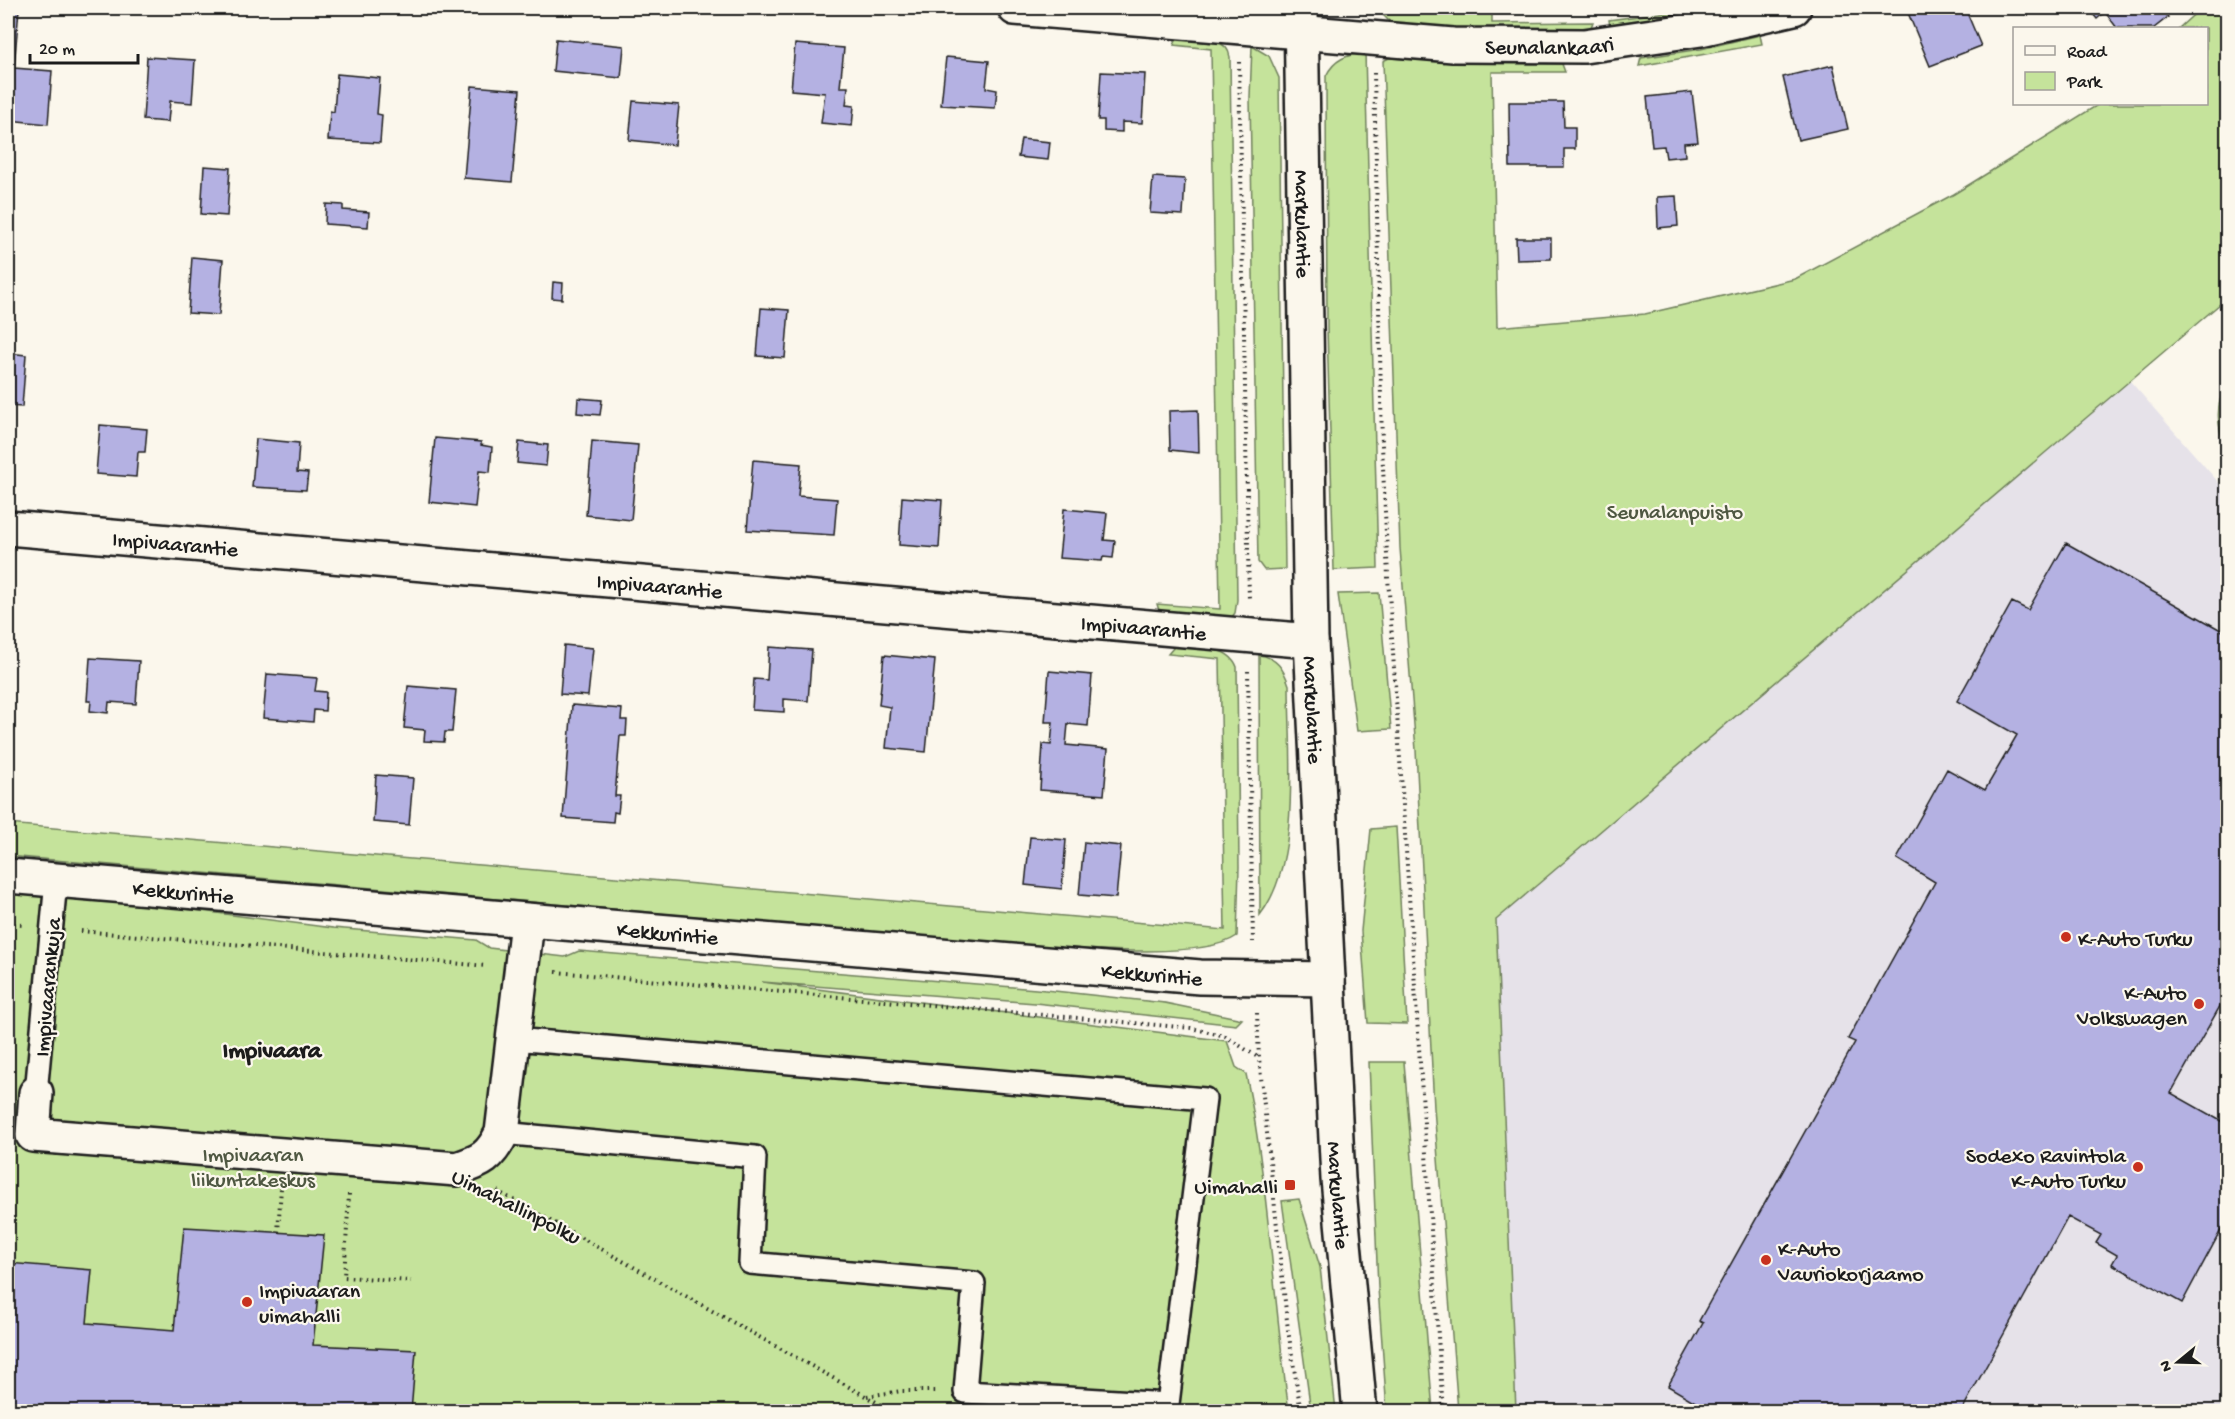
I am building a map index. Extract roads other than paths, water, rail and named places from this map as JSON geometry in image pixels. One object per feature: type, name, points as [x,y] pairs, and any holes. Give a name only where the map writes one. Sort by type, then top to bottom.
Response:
[{"type":"street","name":"Seunalankaari","points":[[1015,8],[1238,27],[1301,20],[1373,37],[1453,45],[1584,46],[1701,29],[1794,8]]},
{"type":"street","name":"Markulantie","points":[[1301,20],[1311,641],[1321,795],[1339,1190],[1360,1412]]},
{"type":"street","name":"Impivaarantie","points":[[8,528],[1311,641]]},
{"type":"street","name":"Kekkurintie","points":[[8,876],[527,922],[1200,977],[1328,979]]},
{"type":"street","points":[[502,1133],[527,922]]},
{"type":"street","name":"Uimahallinpolku","points":[[36,1093],[33,1135],[457,1169],[476,1163],[493,1152],[502,1133]]},
{"type":"lane","name":"Impivaarankuja","points":[[36,1093],[56,880]]},
{"type":"lane","points":[[502,1133],[755,1157],[750,1263],[974,1283],[965,1392],[1167,1404],[1205,1099],[513,1039]]},
{"type":"place","name":"K-Auto Turku","points":[[2066,937]]},
{"type":"place","name":"K-Auto Volkswagen","points":[[2199,1004]]},
{"type":"place","name":"Sodexo Ravintola K-Auto Turku","points":[[2138,1167]]},
{"type":"place","name":"Uimahalli","points":[[1290,1185]]},
{"type":"place","name":"K-Auto Vauriokorjaamo","points":[[1766,1260]]},
{"type":"place","name":"Impivaaran uimahalli","points":[[247,1302]]},
{"type":"district","name":"Impivaara","points":[[272,1049]]},
{"type":"park label","name":"Seunalanpuisto","points":[[1675,510]]},
{"type":"park label","name":"Impivaaran liikuntakeskus","points":[[253,1166]]}]
